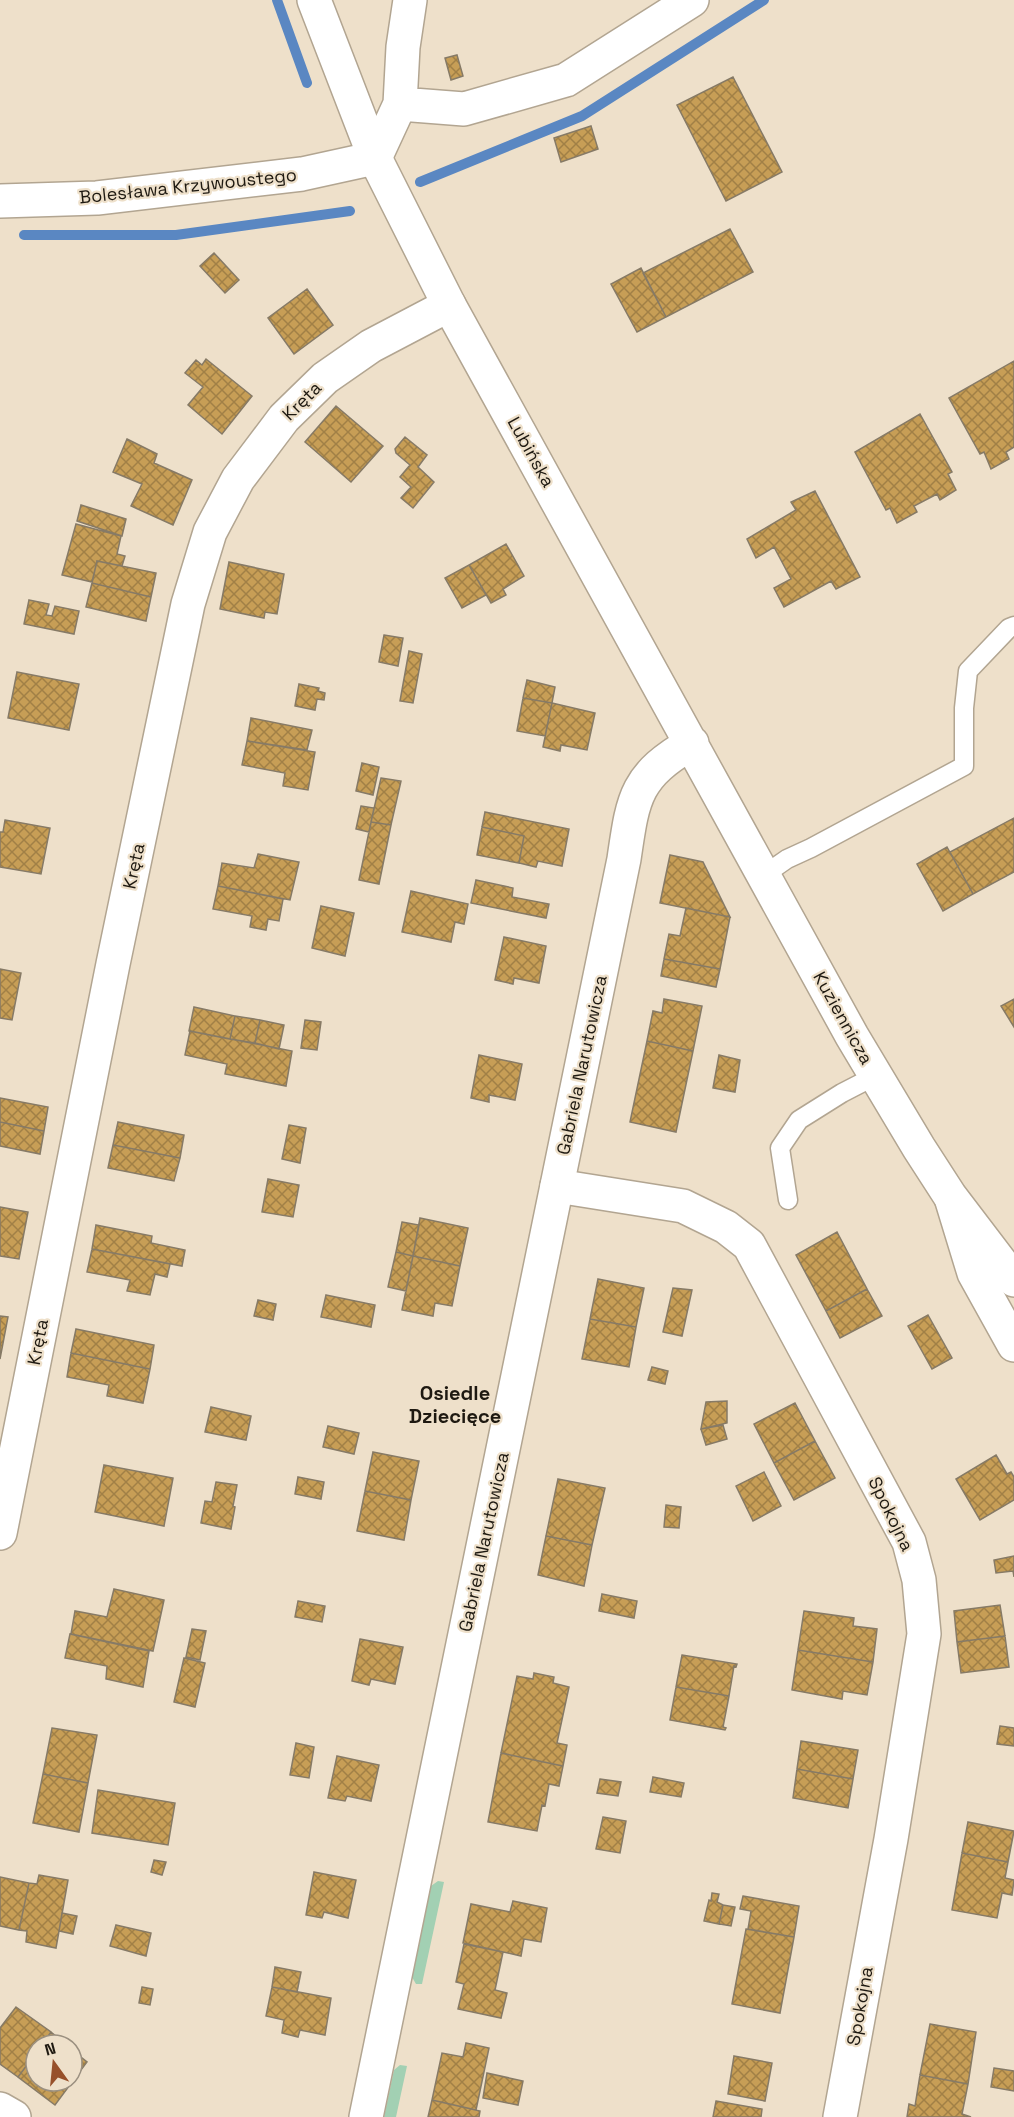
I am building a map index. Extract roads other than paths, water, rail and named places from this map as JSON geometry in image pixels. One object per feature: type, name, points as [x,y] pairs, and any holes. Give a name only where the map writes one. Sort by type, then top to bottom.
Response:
[{"type":"street","name":"Lubińska","points":[[314,0],[375,158],[449,304],[692,743]]},
{"type":"street","points":[[375,158],[400,104],[404,47],[411,0]]},
{"type":"street","points":[[400,104],[464,109],[566,80],[692,0]]},
{"type":"street","name":"Bolesława Krzywoustego","points":[[0,201],[97,198],[302,174],[375,158]]},
{"type":"street","name":"Kręta","points":[[0,1533],[188,604],[210,532],[238,479],[284,418],[325,378],[371,346],[449,304]]},
{"type":"street","name":"Kuziennicza","points":[[692,743],[875,1076],[950,1196],[1014,1280]]},
{"type":"street","name":"Gabriela Narutowicza","points":[[366,2117],[634,804],[637,793],[659,765],[692,743]]},
{"type":"street","name":"Spokojna","points":[[557,1186],[683,1206],[726,1227],[748,1245],[909,1542],[919,1580],[924,1634],[891,1839],[840,2117]]},
{"type":"street","points":[[950,1196],[974,1274],[1014,1345]]},
{"type":"street","points":[[0,2109],[14,2117]]},
{"type":"lane","points":[[764,875],[787,859],[964,766],[964,708],[968,671],[1014,626]]},
{"type":"lane","points":[[788,1200],[780,1148],[798,1120],[875,1076]]},
{"type":"waterway","points":[[277,0],[307,83]]},
{"type":"waterway","points":[[420,182],[582,116],[764,0]]},
{"type":"waterway","points":[[24,235],[176,235],[350,211]]},
{"type":"district","name":"Osiedle Dziecięce","points":[[455,1404]]}]
